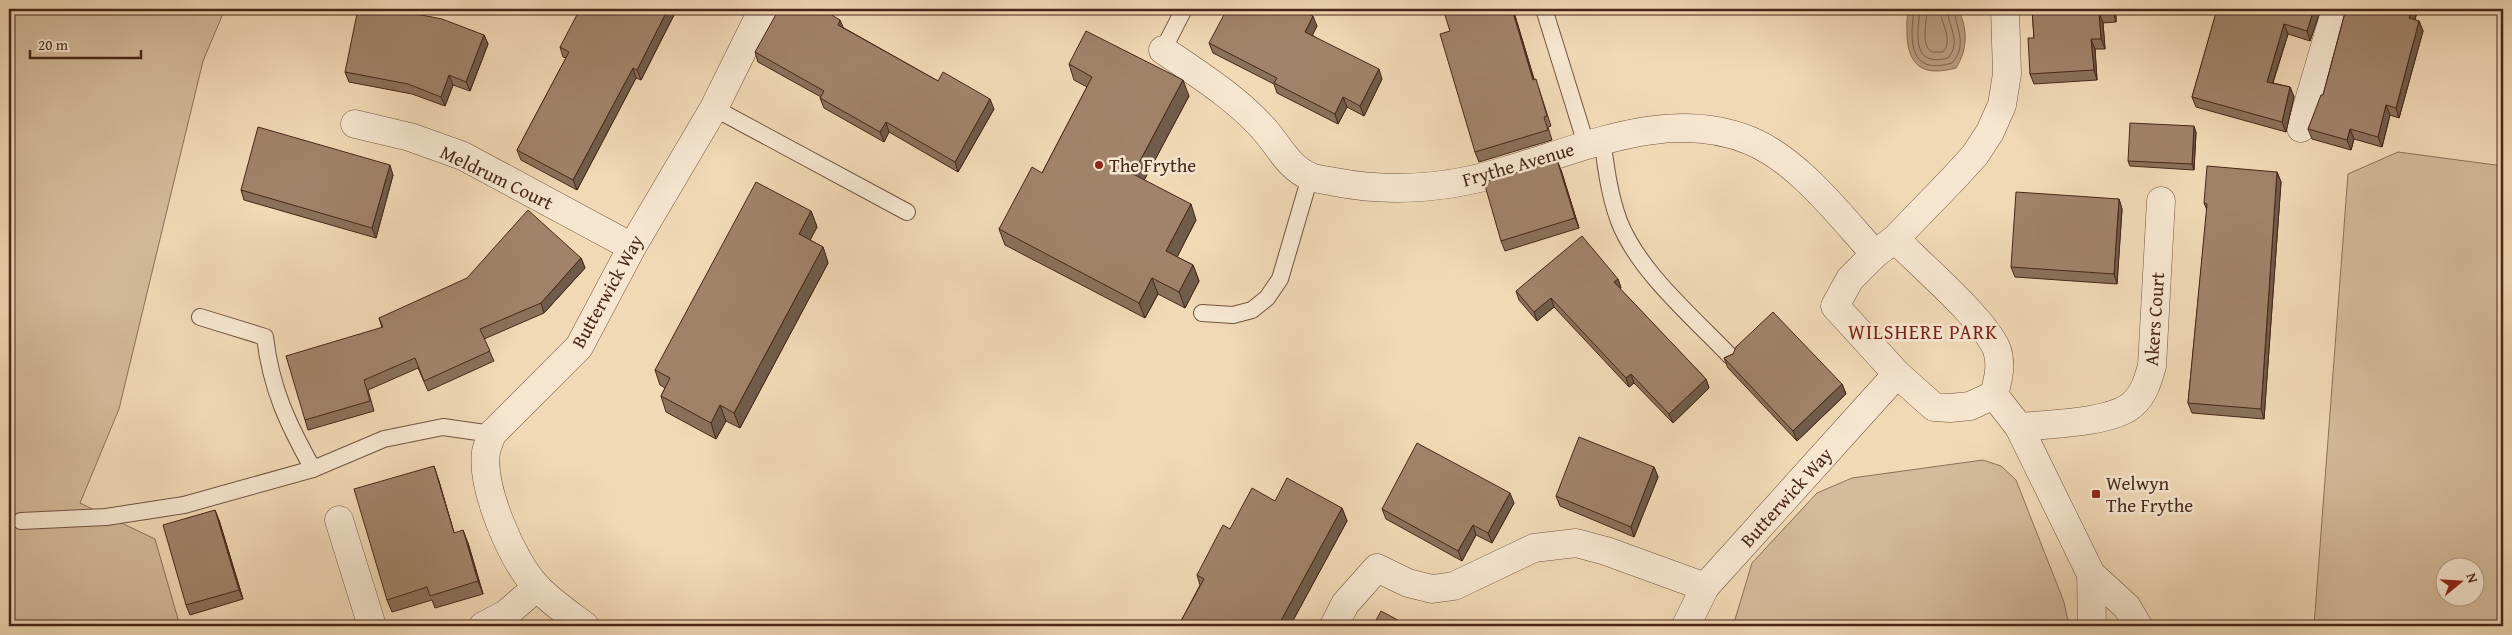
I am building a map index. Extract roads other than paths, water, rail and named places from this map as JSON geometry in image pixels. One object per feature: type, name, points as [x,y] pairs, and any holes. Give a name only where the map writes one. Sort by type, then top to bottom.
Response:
[{"type":"street","name":"Butterwick Way","points":[[492,434],[579,347],[632,246],[714,108],[764,9]]},
{"type":"street","points":[[2005,9],[2007,74],[2002,104],[1990,132],[1975,154],[1885,247],[1850,279],[1835,306],[1897,374],[1934,407],[1970,406],[1994,395],[2019,427],[2091,574],[2127,607],[2138,626]]},
{"type":"street","points":[[2301,128],[2336,9]]},
{"type":"street","name":"Frythe Avenue","points":[[1163,50],[1225,93],[1264,128],[1283,156],[1310,177],[1364,188],[1416,188],[1463,182],[1505,171],[1594,141],[1676,128],[1718,131],[1752,142],[1795,170],[1984,328],[1997,350],[2000,371],[1994,395]]},
{"type":"street","name":"Meldrum Court","points":[[355,124],[410,137],[463,156],[632,246]]},
{"type":"street","name":"Akers Court","points":[[2019,427],[2112,416],[2133,405],[2145,388],[2152,366],[2161,201]]},
{"type":"street","name":"Butterwick Way","points":[[1686,626],[1705,587],[1897,374]]},
{"type":"street","points":[[492,434],[486,452],[487,475],[500,522],[515,559],[537,587],[585,626]]},
{"type":"street","points":[[339,520],[372,626]]},
{"type":"street","points":[[1334,626],[1345,604],[1377,568],[1408,583],[1432,588],[1454,586],[1534,548],[1556,544],[1576,543],[1606,551],[1705,587]]},
{"type":"street","points":[[2091,574],[2092,626]]},
{"type":"street","points":[[483,626],[506,614],[537,587]]},
{"type":"lane","points":[[1163,50],[1184,9]]},
{"type":"lane","points":[[1544,9],[1594,141],[1620,223],[1640,258],[1730,356]]},
{"type":"lane","points":[[714,108],[907,212]]},
{"type":"lane","points":[[1202,312],[1233,315],[1252,310],[1267,298],[1280,279],[1310,177]]},
{"type":"lane","points":[[200,317],[265,337],[268,368],[282,407],[313,469]]},
{"type":"lane","points":[[21,521],[106,517],[184,505],[313,469],[392,437],[443,427],[492,434]]},
{"type":"water","points":[[1909,9],[1958,9],[1964,24],[1965,46],[1956,68],[1936,71],[1928,70],[1915,63],[1908,47],[1907,19]]},
{"type":"place","name":"The Frythe","points":[[1099,165]]},
{"type":"place","name":"Welwyn The Frythe","points":[[2096,494]]},
{"type":"district","name":"WILSHERE PARK","points":[[1923,331]]}]
